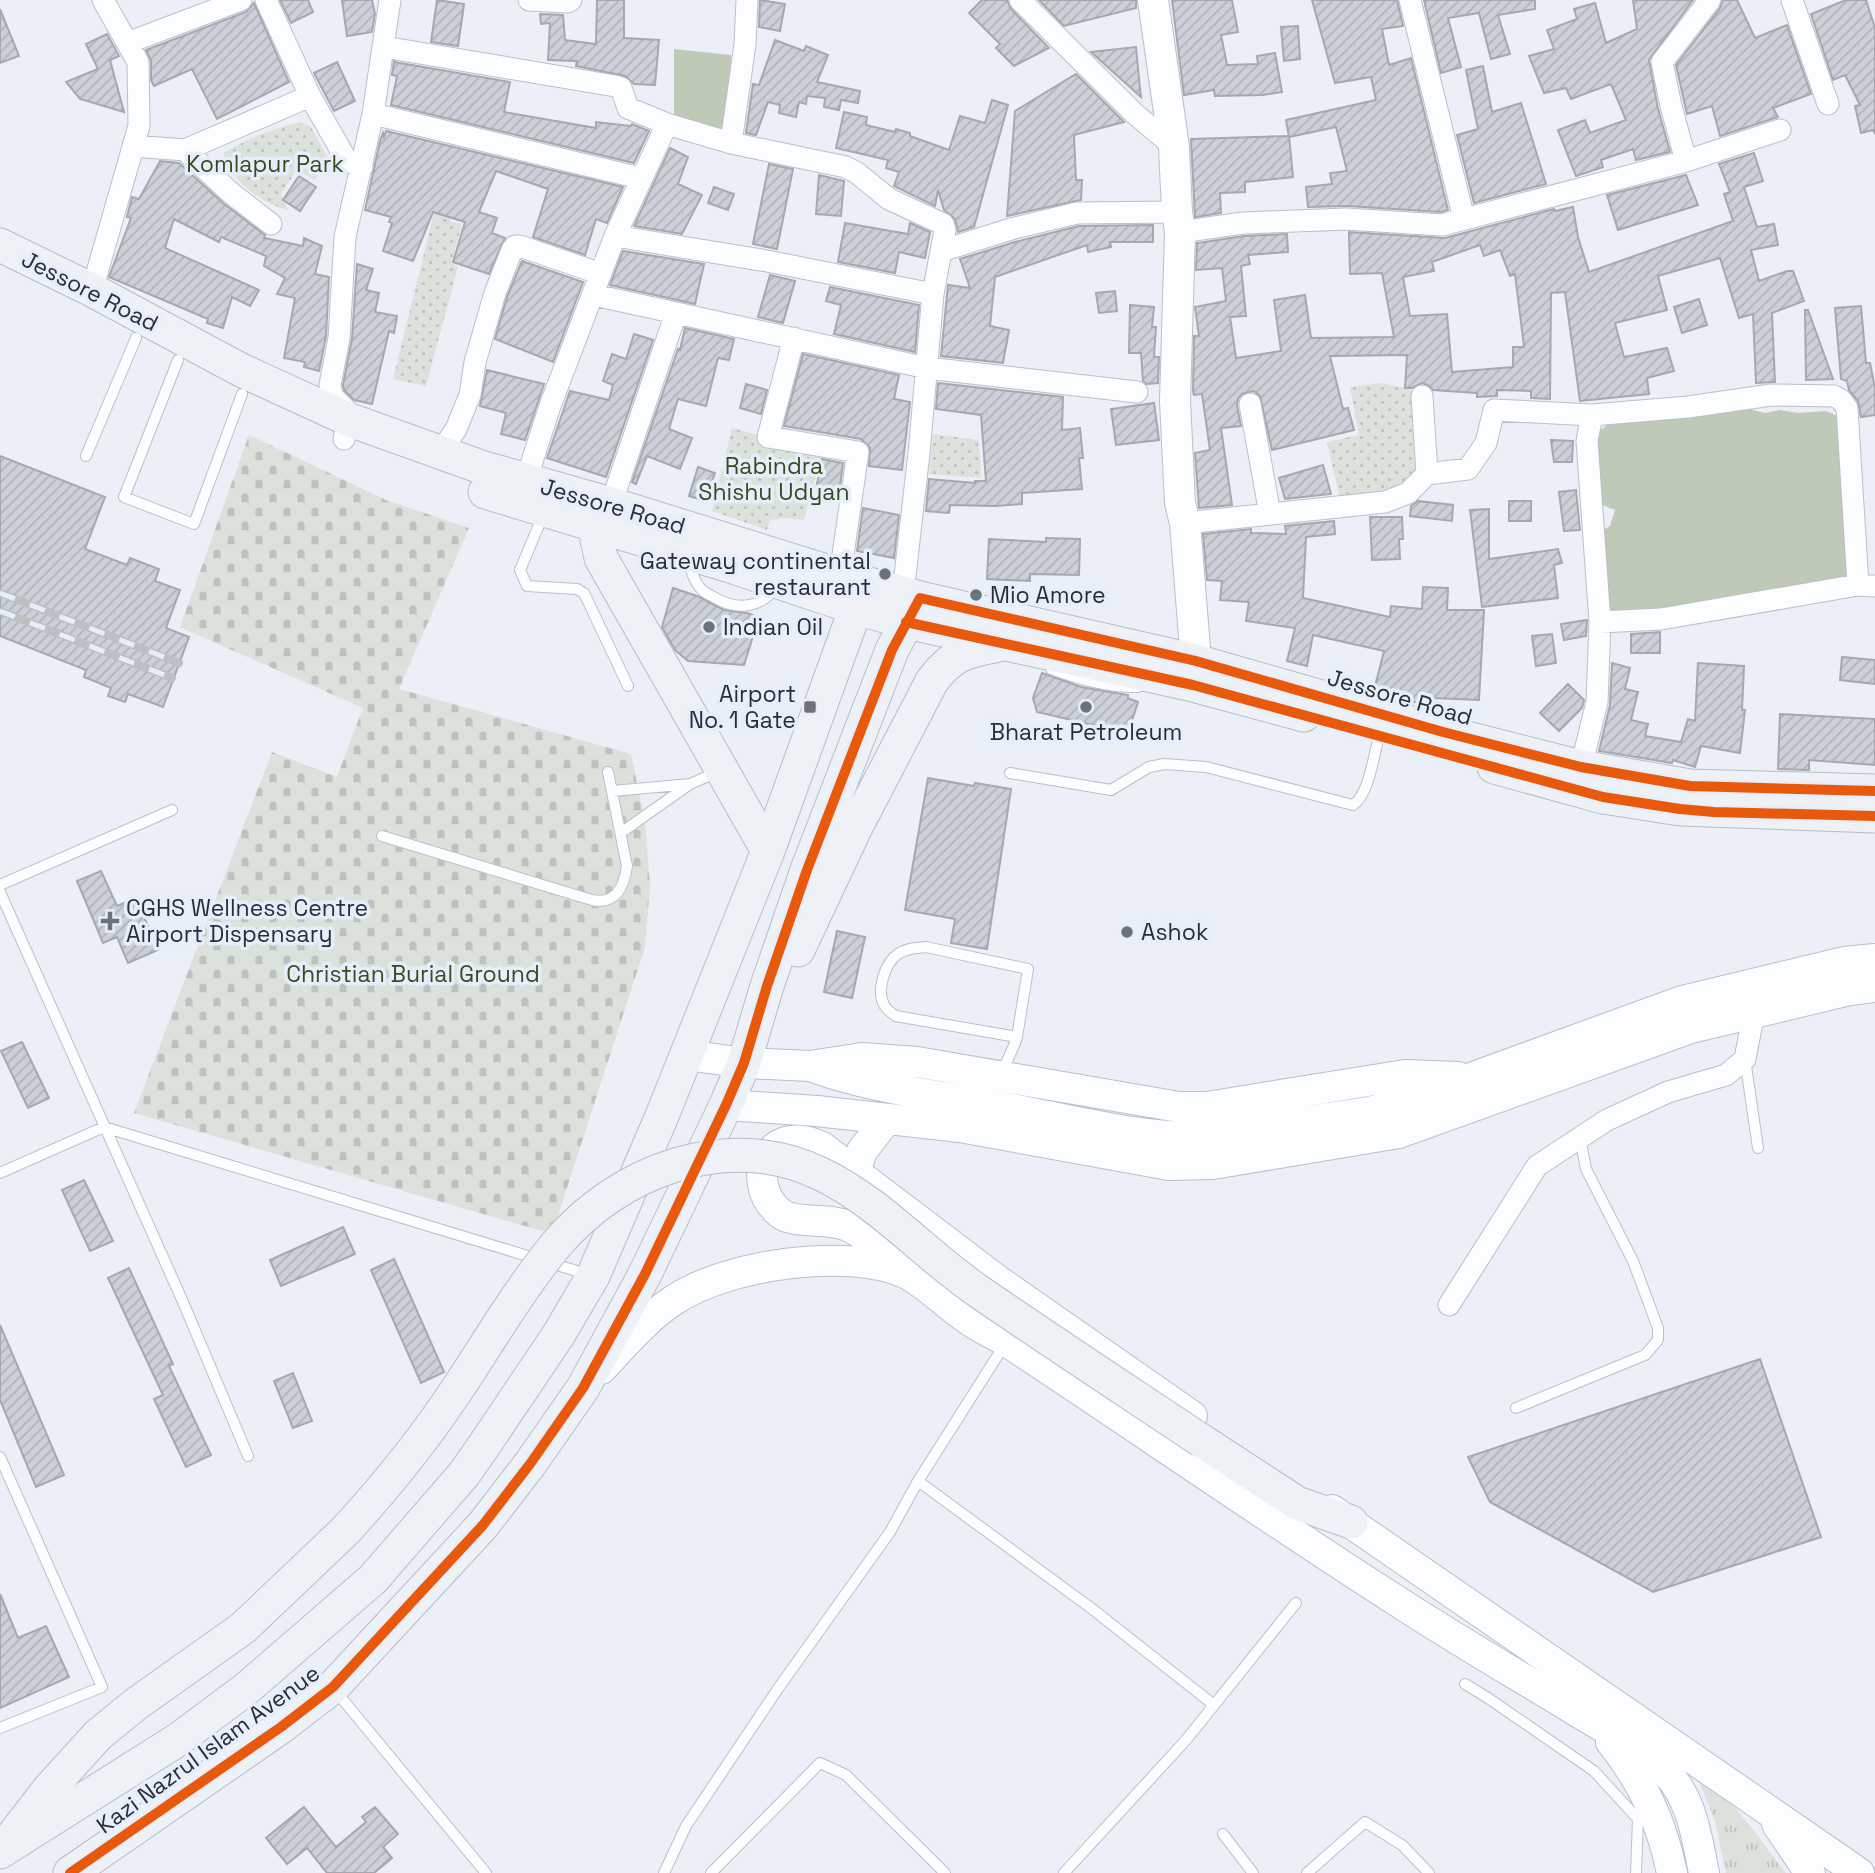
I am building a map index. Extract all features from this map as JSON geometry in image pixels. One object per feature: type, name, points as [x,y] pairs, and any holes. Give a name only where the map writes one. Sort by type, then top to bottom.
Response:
[{"type":"main road","name":"Jessore Road","points":[[0,245],[92,290],[347,430],[459,484],[546,510],[605,515],[853,589]]},
{"type":"main road","name":"Jessore Road","points":[[0,271],[242,394],[347,430],[440,453],[526,480],[688,553],[779,582],[853,589]]},
{"type":"main road","points":[[605,515],[597,539],[601,558],[768,851]]},
{"type":"main road","points":[[0,1851],[179,1739],[246,1689],[373,1579],[478,1454],[559,1334],[593,1276],[687,1055],[768,851],[853,589],[909,604]]},
{"type":"main road","name":"Jessore Road","points":[[909,604],[1017,647],[1155,677],[1564,788],[1635,803],[1714,812],[1875,816]]},
{"type":"main road","name":"Jessore Road","points":[[909,604],[1196,661],[1443,732],[1581,767],[1690,786],[1875,791]]},
{"type":"main road","name":"Kazi Nazrul Islam Avenue","points":[[70,1873],[281,1727],[333,1687],[475,1534],[530,1464],[583,1388],[645,1274],[744,1063],[807,870],[909,604]]},
{"type":"main road","points":[[767,986],[782,972],[803,940],[855,829],[932,681],[943,666],[961,654],[1017,647]]},
{"type":"main road","points":[[0,1851],[49,1789],[98,1735],[136,1704],[243,1628],[346,1530],[411,1455],[555,1246],[584,1215],[610,1195],[660,1169],[692,1160],[762,1156],[787,1161],[821,1174],[876,1209],[975,1289],[1202,1441],[1297,1503],[1351,1522]]},
{"type":"street","points":[[92,290],[139,126],[138,62],[103,0]]},
{"type":"street","points":[[127,43],[241,0]]},
{"type":"street","points":[[266,0],[310,96],[347,161],[362,167]]},
{"type":"street","points":[[347,430],[350,414],[332,396],[330,385],[340,338],[345,237],[373,114],[390,0]]},
{"type":"street","points":[[529,0],[571,0]]},
{"type":"street","points":[[732,143],[745,44],[747,0]]},
{"type":"street","points":[[1020,0],[1135,114],[1174,147]]},
{"type":"street","points":[[1153,0],[1174,147],[1178,222],[1175,401],[1180,503],[1185,523],[1196,661]]},
{"type":"street","points":[[1409,0],[1464,219]]},
{"type":"street","points":[[1686,161],[1662,62],[1710,0]]},
{"type":"street","points":[[1792,0],[1828,104]]},
{"type":"street","points":[[384,47],[615,86],[624,93],[628,108],[634,112],[732,143],[846,167],[858,173],[889,199],[943,224],[945,230],[933,294],[909,604]]},
{"type":"street","points":[[133,146],[185,150],[310,96]]},
{"type":"street","points":[[373,114],[640,178]]},
{"type":"street","points":[[526,480],[615,236],[667,124]]},
{"type":"street","points":[[941,251],[1077,213],[1178,222],[1243,223],[1346,219],[1443,225],[1686,161],[1780,130]]},
{"type":"street","points":[[185,150],[271,224]]},
{"type":"street","points":[[615,236],[767,261],[933,294]]},
{"type":"street","points":[[440,453],[456,429],[470,395],[475,362],[495,293],[515,246],[601,274]]},
{"type":"street","points":[[594,295],[927,368],[1137,393]]},
{"type":"street","points":[[605,515],[676,313]]},
{"type":"street","points":[[794,338],[768,437],[858,452],[853,589]]},
{"type":"street","points":[[1185,523],[1385,502],[1408,493],[1427,474],[1468,470],[1486,443],[1494,410],[1592,415],[1688,407],[1771,395],[1834,396],[1842,400],[1847,408],[1866,586],[1661,619],[1600,622]]},
{"type":"street","points":[[1422,396],[1427,474]]},
{"type":"street","points":[[1250,404],[1270,514]]},
{"type":"street","points":[[1581,767],[1597,702],[1600,622],[1587,441],[1592,415]]},
{"type":"street","points":[[810,1066],[862,1083],[1122,1129],[1202,1137],[1394,1106],[1682,1001],[1844,962],[1875,959]]},
{"type":"street","points":[[726,1105],[817,1111],[960,1127],[1169,1165],[1213,1164],[1399,1133],[1672,1034],[1754,1012],[1850,990],[1875,987]]},
{"type":"street","points":[[1449,1305],[1537,1166],[1606,1120],[1668,1092],[1726,1075],[1745,1059],[1754,1012]]},
{"type":"street","points":[[687,1055],[744,1063],[810,1066],[872,1058],[1009,1069],[1179,1107],[1207,1107],[1405,1075],[1476,1078]]},
{"type":"street","points":[[855,1172],[862,1151],[886,1120]]},
{"type":"street","points":[[1704,1873],[1696,1830],[1679,1789],[1667,1773],[1651,1759],[1401,1604],[1006,1341],[967,1319],[906,1273],[860,1233],[847,1226],[820,1219],[791,1218],[780,1213],[770,1201],[761,1178],[764,1164],[773,1149],[782,1142],[793,1139],[809,1141],[821,1147],[1009,1288],[1767,1810],[1826,1865],[1859,1873]]},
{"type":"street","points":[[583,1388],[662,1308],[692,1289],[723,1277],[754,1269],[838,1261],[859,1261],[906,1273]]},
{"type":"street","points":[[1595,1722],[1623,1757],[1655,1812],[1667,1846],[1672,1873]]},
{"type":"lane","points":[[86,456],[136,338]]},
{"type":"lane","points":[[178,360],[124,497],[194,524],[242,394]]},
{"type":"lane","points":[[546,510],[520,570],[522,577],[527,586],[577,589],[584,593],[628,686]]},
{"type":"lane","points":[[1010,773],[1111,790],[1149,767],[1164,764],[1206,767],[1353,805],[1360,801],[1366,787],[1379,736]]},
{"type":"lane","points":[[622,832],[690,784],[723,770]]},
{"type":"lane","points":[[382,835],[602,902],[611,900],[620,891],[627,866],[608,772]]},
{"type":"lane","points":[[612,791],[690,784]]},
{"type":"lane","points":[[0,885],[172,810]]},
{"type":"lane","points":[[0,892],[183,1302],[248,1456]]},
{"type":"lane","points":[[1009,1069],[1017,1037],[1028,970],[926,947],[904,951],[890,963],[884,975],[880,996],[887,1010],[896,1016],[1017,1037]]},
{"type":"lane","points":[[1745,1059],[1758,1149]]},
{"type":"lane","points":[[0,1173],[104,1127],[593,1276]]},
{"type":"lane","points":[[1516,1408],[1645,1356],[1658,1340],[1658,1328],[1633,1261],[1586,1169],[1580,1138]]},
{"type":"lane","points":[[664,1873],[686,1826],[777,1690],[890,1532],[918,1481],[1006,1341]]},
{"type":"lane","points":[[0,1457],[102,1687],[0,1728]]},
{"type":"lane","points":[[918,1481],[1091,1608],[1214,1705]]},
{"type":"lane","points":[[1064,1873],[1186,1740],[1296,1603]]},
{"type":"lane","points":[[1465,1684],[1594,1771],[1639,1819],[1636,1873]]},
{"type":"lane","points":[[333,1687],[486,1873]]},
{"type":"lane","points":[[711,1873],[820,1763],[846,1775],[945,1873]]},
{"type":"lane","points":[[1307,1873],[1365,1822],[1402,1845],[1429,1873]]},
{"type":"lane","points":[[1223,1834],[1253,1873]]},
{"type":"green space","name":"Komlapur Park","points":[[300,122],[311,127],[329,160],[315,180],[297,170],[281,194],[288,210],[268,202],[248,189],[232,172],[223,153],[260,135]]},
{"type":"green space","points":[[436,205],[452,211],[450,221],[462,224],[451,263],[458,267],[426,386],[393,379]]},
{"type":"green space","points":[[1380,383],[1405,388],[1422,396],[1424,450],[1408,493],[1342,508],[1327,442],[1359,435],[1350,387]]},
{"type":"green space","name":"Rabindra Shishu Udyan","points":[[732,428],[822,451],[804,520],[770,520],[767,530],[712,511]]},
{"type":"green space","points":[[933,434],[979,440],[981,478],[929,474]]},
{"type":"green space","name":"Christian Burial Ground","points":[[249,435],[386,500],[469,528],[399,689],[631,754],[645,823],[650,886],[645,947],[552,1234],[134,1113],[272,752],[337,777],[363,708],[180,627]]},
{"type":"green space","points":[[1697,1777],[1734,1807],[1786,1873],[1726,1873],[1715,1821]]},
{"type":"shaded area","points":[[674,49],[731,55],[730,132],[674,115]]},
{"type":"shaded area","points":[[1742,407],[1765,413],[1780,410],[1798,413],[1826,411],[1835,415],[1840,422],[1854,581],[1656,617],[1609,612],[1600,532],[1610,526],[1615,510],[1597,503],[1597,433],[1617,417]]},
{"type":"building","points":[[280,0],[308,0],[313,12],[291,23]]},
{"type":"building","points":[[342,0],[372,0],[375,14],[372,32],[347,36]]},
{"type":"building","points":[[437,0],[464,4],[458,46],[431,42]]},
{"type":"building","points":[[597,0],[624,0],[624,38],[659,40],[655,85],[634,84],[625,76],[576,66],[577,61],[548,60],[550,23],[541,24],[540,14],[563,15],[565,40],[596,44]]},
{"type":"building","points":[[760,0],[785,4],[780,31],[759,27]]},
{"type":"building","points":[[982,0],[1007,0],[1011,9],[1049,48],[1014,66],[996,48],[1000,44],[969,13]]},
{"type":"building","points":[[1039,0],[1136,0],[1136,8],[1064,26]]},
{"type":"building","points":[[1172,0],[1232,0],[1238,32],[1221,35],[1227,65],[1258,64],[1257,56],[1275,53],[1282,92],[1215,96],[1214,90],[1184,95]]},
{"type":"building","points":[[1312,0],[1397,0],[1403,26],[1382,29],[1389,65],[1411,58],[1448,210],[1441,212],[1347,206],[1308,207],[1306,187],[1332,184],[1330,173],[1347,171],[1336,127],[1289,137],[1286,120],[1376,100],[1371,77],[1335,83]]},
{"type":"building","points":[[1424,0],[1535,0],[1535,9],[1498,15],[1510,54],[1491,59],[1479,13],[1448,18],[1461,67],[1441,73]]},
{"type":"building","points":[[1633,0],[1693,0],[1649,60],[1658,109],[1670,152],[1636,160],[1633,149],[1601,160],[1603,167],[1576,176],[1558,130],[1585,120],[1590,133],[1626,120],[1611,84],[1571,99],[1566,88],[1544,93],[1529,56],[1554,49],[1547,30],[1577,19],[1574,9],[1595,3],[1606,43],[1637,29]]},
{"type":"building","points":[[1723,0],[1737,0],[1755,38],[1787,25],[1811,94],[1773,108],[1778,117],[1720,136],[1712,106],[1687,114],[1676,65],[1720,8]]},
{"type":"building","points":[[1846,0],[1866,0],[1875,28],[1875,134],[1873,130],[1861,133],[1855,106],[1860,105],[1845,75],[1833,80],[1811,14]]},
{"type":"building","points":[[254,3],[289,82],[217,119],[192,69],[154,86],[151,80],[151,61],[146,50],[246,12]]},
{"type":"building","points":[[0,9],[19,56],[0,63]]},
{"type":"building","points":[[1298,26],[1300,59],[1284,61],[1281,27]]},
{"type":"building","points":[[107,34],[119,56],[110,60],[124,112],[80,99],[66,82],[98,69],[86,44]]},
{"type":"building","points":[[775,40],[804,51],[806,46],[828,55],[817,82],[860,91],[858,103],[841,100],[839,110],[824,107],[825,98],[807,96],[806,104],[799,102],[796,117],[779,113],[780,105],[768,102],[756,135],[746,133],[753,84],[759,85]]},
{"type":"building","points":[[1136,47],[1139,79],[1141,97],[1091,52]]},
{"type":"building","points":[[337,62],[355,101],[334,111],[314,73]]},
{"type":"building","points":[[394,62],[510,82],[504,112],[596,128],[596,122],[632,124],[649,131],[634,163],[391,105],[397,76],[392,75]]},
{"type":"building","points":[[1483,66],[1492,112],[1521,103],[1546,184],[1474,203],[1457,135],[1478,129],[1466,70]]},
{"type":"building","points":[[1076,74],[1124,122],[1074,135],[1076,180],[1082,180],[1081,200],[1007,216],[1015,111]]},
{"type":"building","points":[[992,100],[1008,105],[974,227],[958,232],[955,219],[944,210],[938,190],[935,206],[894,186],[899,172],[886,168],[888,160],[836,148],[844,112],[867,117],[866,125],[910,133],[910,136],[949,150],[960,116],[985,123]]},
{"type":"building","points":[[386,131],[623,187],[607,223],[596,219],[585,255],[533,237],[548,189],[496,171],[479,212],[497,218],[492,233],[505,238],[489,274],[453,262],[465,222],[433,212],[413,261],[383,251],[392,223],[389,222],[391,217],[365,210],[380,141]]},
{"type":"building","points":[[1289,136],[1293,177],[1245,182],[1245,192],[1220,193],[1221,213],[1195,217],[1191,139]]},
{"type":"building","points":[[670,148],[688,157],[678,184],[702,195],[682,234],[634,226]]},
{"type":"building","points":[[1754,153],[1763,181],[1744,187],[1757,227],[1774,224],[1778,245],[1751,250],[1759,281],[1793,271],[1804,301],[1772,313],[1775,382],[1756,383],[1753,314],[1739,318],[1720,258],[1658,276],[1667,310],[1615,323],[1624,357],[1667,348],[1674,371],[1647,378],[1649,394],[1580,401],[1565,292],[1551,293],[1550,399],[1531,398],[1531,391],[1497,390],[1497,396],[1477,397],[1477,393],[1433,390],[1422,383],[1405,388],[1407,355],[1330,356],[1343,409],[1348,408],[1354,430],[1272,450],[1260,396],[1254,391],[1242,394],[1237,406],[1241,426],[1221,428],[1232,505],[1199,508],[1195,453],[1210,450],[1202,394],[1194,395],[1193,391],[1194,336],[1199,336],[1195,307],[1226,301],[1222,268],[1196,270],[1197,243],[1244,236],[1287,234],[1288,252],[1248,255],[1250,264],[1241,266],[1246,316],[1230,317],[1236,358],[1281,351],[1274,300],[1305,295],[1311,338],[1394,337],[1382,273],[1350,274],[1349,232],[1445,238],[1554,209],[1573,207],[1578,237],[1589,272],[1733,221],[1724,194],[1730,192],[1719,164]],"holes":[[[1480,245],[1484,256],[1500,250],[1510,276],[1515,274],[1524,347],[1513,347],[1513,367],[1452,372],[1447,314],[1410,316],[1403,277],[1434,271],[1432,262]]]},
{"type":"building","points":[[160,161],[179,163],[223,203],[265,235],[264,238],[303,246],[304,238],[322,246],[315,274],[329,277],[326,336],[319,371],[304,367],[305,362],[284,358],[295,298],[277,294],[285,278],[264,266],[266,256],[221,237],[219,242],[174,219],[165,248],[259,290],[250,306],[232,297],[223,328],[109,277],[131,218],[127,217],[132,197],[139,199]]},
{"type":"building","points":[[769,164],[793,169],[777,249],[753,244]]},
{"type":"building","points":[[819,175],[844,181],[841,216],[816,214]]},
{"type":"building","points":[[1686,175],[1698,205],[1618,230],[1607,195]]},
{"type":"building","points":[[299,176],[316,187],[300,211],[283,200]]},
{"type":"building","points":[[714,187],[734,194],[728,210],[708,203]]},
{"type":"building","points":[[845,223],[908,234],[910,223],[930,232],[925,258],[899,252],[895,273],[838,262]]},
{"type":"building","points":[[1153,225],[1153,242],[1110,242],[1111,247],[1088,252],[1087,245],[995,277],[990,326],[1009,330],[1003,363],[941,356],[948,285],[970,288],[960,259],[1079,226]]},
{"type":"building","points":[[623,251],[704,264],[695,304],[610,285]]},
{"type":"building","points":[[522,261],[583,282],[553,362],[495,339],[507,297]]},
{"type":"building","points":[[357,264],[373,269],[366,290],[379,293],[375,312],[397,316],[394,333],[389,331],[372,404],[354,400],[344,390],[343,385],[352,339]]},
{"type":"building","points":[[770,275],[795,281],[783,323],[758,317]]},
{"type":"building","points":[[830,287],[919,305],[915,352],[834,334],[841,305],[826,301]]},
{"type":"building","points":[[1115,291],[1117,311],[1099,313],[1096,293]]},
{"type":"building","points":[[1699,299],[1707,325],[1682,333],[1674,307]]},
{"type":"building","points":[[1130,305],[1154,307],[1152,327],[1156,327],[1154,357],[1159,357],[1158,383],[1147,384],[1143,381],[1141,353],[1129,353]]},
{"type":"building","points":[[1861,306],[1866,363],[1870,363],[1875,388],[1875,415],[1861,417],[1858,401],[1849,390],[1847,381],[1841,379],[1835,308]]},
{"type":"building","points":[[1805,310],[1808,310],[1833,379],[1806,380]]},
{"type":"building","points":[[685,328],[734,339],[729,360],[718,358],[706,406],[678,399],[669,429],[692,438],[680,469],[647,456],[636,484],[632,482],[678,349],[680,350]]},
{"type":"building","points":[[634,334],[653,340],[606,477],[547,458],[570,391],[609,400],[613,385],[603,381],[612,354],[626,359]]},
{"type":"building","points":[[803,354],[899,375],[894,399],[910,402],[902,470],[869,466],[870,448],[861,439],[784,426]]},
{"type":"building","points":[[487,370],[544,384],[525,440],[501,434],[506,413],[480,406]]},
{"type":"building","points":[[938,383],[1063,397],[1062,430],[1080,428],[1082,489],[1022,493],[1022,504],[950,505],[949,513],[926,511],[929,479],[975,483],[986,481],[981,415],[936,409]]},
{"type":"building","points":[[746,384],[767,390],[761,414],[740,408]]},
{"type":"building","points":[[1154,403],[1159,440],[1116,445],[1111,409]]},
{"type":"building","points":[[1551,440],[1573,441],[1572,462],[1554,462]]},
{"type":"building","points":[[0,456],[105,497],[85,549],[127,565],[130,558],[159,569],[155,581],[180,590],[166,628],[189,637],[163,707],[128,694],[125,702],[108,696],[111,688],[84,677],[86,670],[0,636]]},
{"type":"building","points":[[822,459],[843,463],[839,494],[816,489]]},
{"type":"building","points":[[1323,465],[1331,494],[1285,499],[1279,478]]},
{"type":"building","points":[[698,467],[715,473],[705,501],[689,496]]},
{"type":"building","points":[[1576,490],[1580,530],[1564,531],[1559,492]]},
{"type":"building","points":[[1418,501],[1453,505],[1452,521],[1410,516],[1411,506]]},
{"type":"building","points":[[1509,501],[1531,501],[1531,521],[1509,521]]},
{"type":"building","points":[[863,508],[899,515],[894,558],[857,551]]},
{"type":"building","points":[[1489,509],[1489,559],[1558,549],[1562,563],[1554,565],[1558,598],[1482,607],[1470,510]]},
{"type":"building","points":[[1370,517],[1402,517],[1400,559],[1372,560]]},
{"type":"building","points":[[1334,521],[1335,534],[1306,537],[1303,598],[1390,617],[1391,606],[1422,609],[1423,587],[1448,588],[1447,610],[1484,610],[1479,700],[1432,698],[1431,704],[1413,702],[1413,699],[1374,690],[1384,651],[1313,635],[1307,666],[1287,661],[1295,628],[1246,621],[1249,602],[1220,600],[1222,581],[1207,580],[1203,534],[1251,529],[1251,533],[1286,534],[1285,526]]},
{"type":"building","points":[[1046,538],[1080,539],[1079,575],[1030,574],[1030,581],[987,579],[989,539],[1046,542]]},
{"type":"building","name":"Indian Oil","points":[[673,588],[697,596],[724,610],[759,617],[744,665],[688,661],[675,650],[662,627]]},
{"type":"building","points":[[1587,620],[1586,636],[1564,640],[1561,624]]},
{"type":"building","points":[[1660,632],[1660,653],[1631,653],[1631,634]]},
{"type":"building","points":[[1552,634],[1556,663],[1536,666],[1532,636]]},
{"type":"building","points":[[1842,657],[1875,660],[1875,684],[1840,680]]},
{"type":"building","points":[[1612,663],[1630,668],[1625,689],[1638,692],[1631,720],[1648,724],[1645,736],[1681,742],[1688,719],[1695,721],[1698,663],[1744,666],[1742,710],[1745,710],[1740,753],[1701,746],[1695,767],[1673,760],[1672,763],[1599,751],[1610,705]]},
{"type":"building","name":"Bharat Petroleum","points":[[1042,673],[1081,687],[1128,695],[1128,698],[1138,702],[1128,733],[1037,712],[1033,698]]},
{"type":"building","points":[[1568,684],[1584,700],[1582,708],[1559,731],[1540,713]]},
{"type":"building","points":[[1780,714],[1875,719],[1875,765],[1809,760],[1809,770],[1778,769]]},
{"type":"building","points":[[928,778],[1011,789],[987,949],[951,943],[955,919],[905,910]]},
{"type":"building","points":[[101,871],[117,906],[136,898],[158,950],[128,963],[117,937],[103,943],[77,881]]},
{"type":"building","points":[[837,931],[865,937],[852,998],[824,992]]},
{"type":"building","points":[[22,1042],[49,1098],[28,1108],[1,1051]]},
{"type":"building","points":[[84,1180],[113,1241],[90,1251],[62,1190]]},
{"type":"building","points":[[343,1227],[355,1254],[281,1286],[270,1260]]},
{"type":"building","points":[[394,1259],[444,1372],[421,1383],[371,1270]]},
{"type":"building","points":[[129,1268],[173,1364],[169,1366],[211,1455],[186,1467],[154,1399],[163,1395],[108,1278]]},
{"type":"building","points":[[0,1325],[64,1475],[36,1487],[0,1400]]},
{"type":"building","points":[[1760,1359],[1821,1537],[1653,1592],[1490,1502],[1468,1457]]},
{"type":"building","points":[[293,1373],[312,1421],[293,1428],[274,1381]]},
{"type":"building","points":[[0,1594],[18,1638],[46,1626],[69,1677],[0,1708]]},
{"type":"building","points":[[304,1807],[336,1847],[366,1822],[362,1817],[375,1807],[398,1834],[383,1847],[392,1858],[374,1873],[327,1873],[307,1848],[287,1864],[266,1838]]},
{"type":"railway","points":[[0,593],[179,663]]},
{"type":"railway","points":[[0,611],[172,678]]},
{"type":"cycle path","points":[[70,1873],[281,1727],[333,1687],[483,1525],[583,1388],[645,1274],[744,1063],[807,870],[892,650],[920,598],[1196,661],[1443,732],[1581,767],[1690,786],[1875,791]]},
{"type":"cycle path","points":[[906,622],[1193,685],[1603,797],[1714,812],[1875,816]]},
{"type":"place","name":"Gateway continental restaurant","points":[[885,574]]},
{"type":"place","name":"Mio Amore","points":[[976,595]]},
{"type":"place","name":"Indian Oil","points":[[709,627]]},
{"type":"place","name":"Airport No. 1 Gate","points":[[810,707]]},
{"type":"place","name":"Bharat Petroleum","points":[[1086,707]]},
{"type":"place","name":"CGHS Wellness Centre Airport Dispensary","points":[[110,921]]},
{"type":"place","name":"Ashok","points":[[1127,932]]}]
